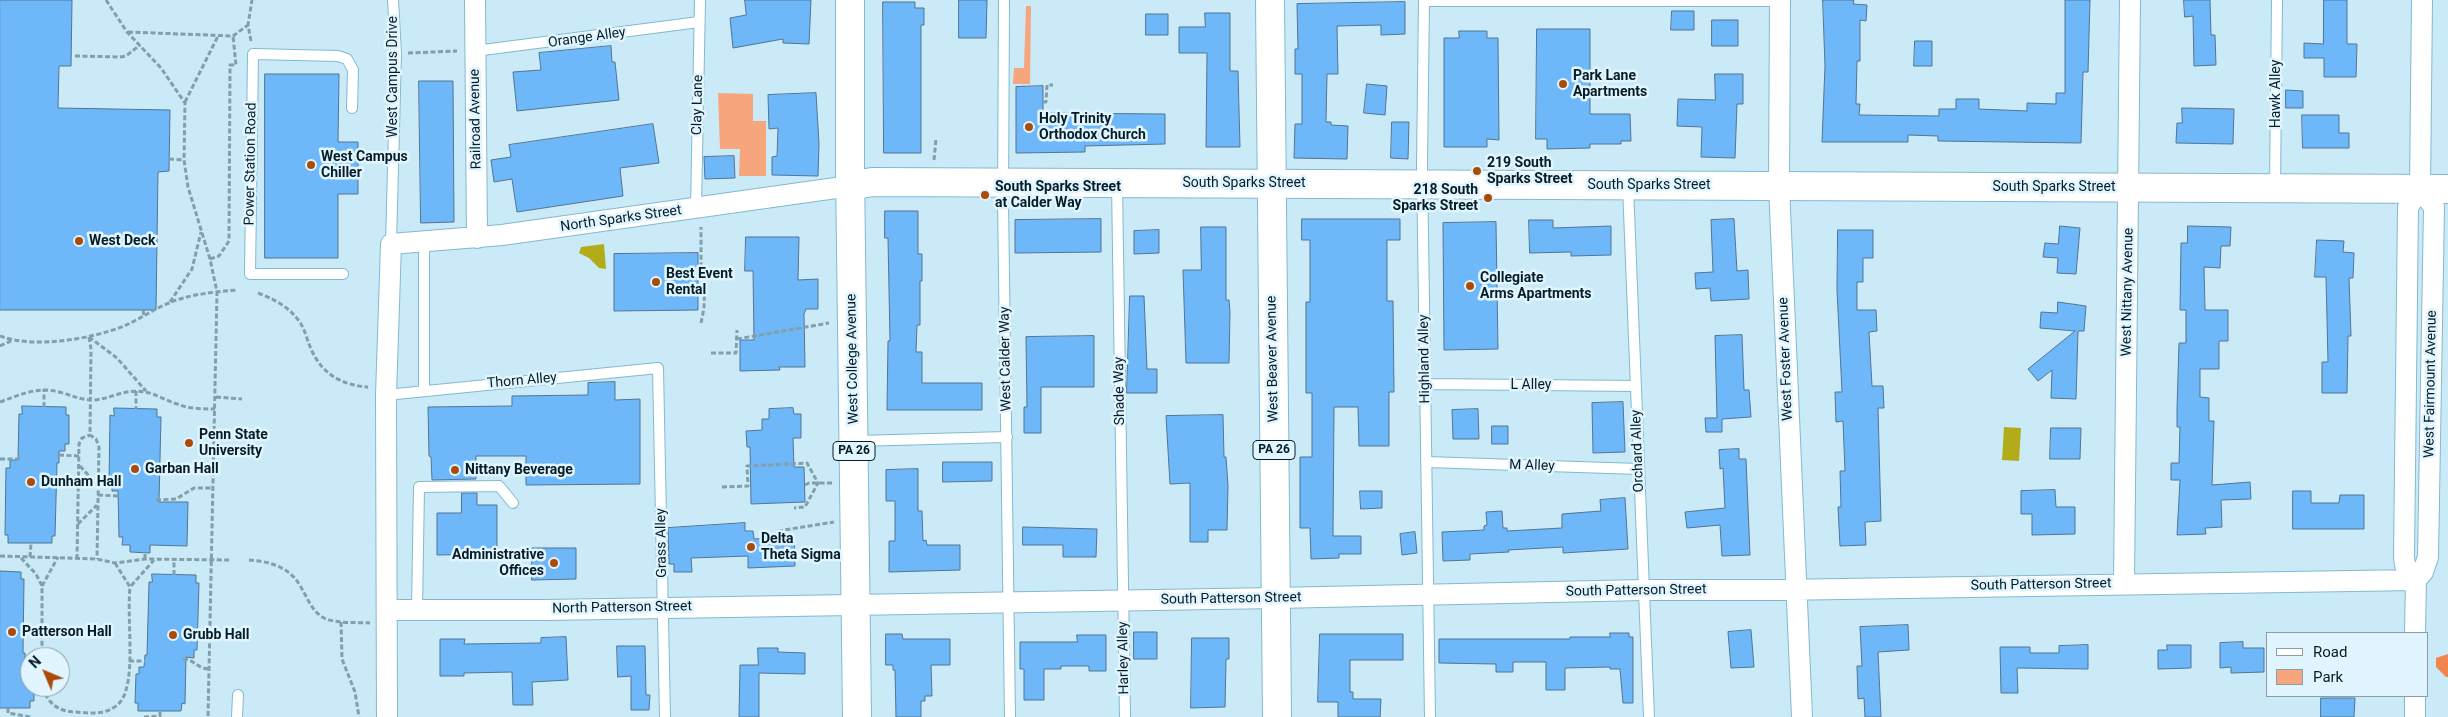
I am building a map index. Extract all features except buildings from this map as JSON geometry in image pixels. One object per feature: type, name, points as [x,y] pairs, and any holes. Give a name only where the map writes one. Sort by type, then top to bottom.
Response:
[{"type":"street","name":"Railroad Avenue","points":[[475,0],[477,238]]},
{"type":"street","name":"West College Avenue","points":[[850,0],[850,186],[857,717]]},
{"type":"street","name":"West Beaver Avenue","points":[[1270,0],[1277,717]]},
{"type":"street","name":"West Foster Avenue","points":[[1780,0],[1778,186],[1802,717]]},
{"type":"street","name":"West Nittany Avenue","points":[[2124,584],[2130,0]]},
{"type":"street","name":"West Fairmount Avenue","points":[[2416,580],[2405,566],[2404,557],[2405,447],[2408,207],[2420,189],[2422,0]]},
{"type":"street","name":"South Sparks Street","points":[[850,186],[872,182],[2448,189]]},
{"type":"street","name":"North Sparks Street","points":[[391,244],[699,218],[850,186]]},
{"type":"street","points":[[387,717],[388,610],[381,391],[391,244]]},
{"type":"street","points":[[2415,632],[2416,580]]},
{"type":"street","name":"South Patterson Street","points":[[857,604],[1644,590],[2416,580]]},
{"type":"street","name":"North Patterson Street","points":[[388,610],[663,608],[857,604]]},
{"type":"street","points":[[2415,697],[2415,717]]},
{"type":"lane","name":"West Campus Drive","points":[[391,244],[396,53],[392,0]]},
{"type":"lane","name":"Clay Lane","points":[[699,218],[700,0]]},
{"type":"lane","name":"West Calder Way","points":[[1004,0],[1003,183],[1010,602],[1010,717]]},
{"type":"lane","points":[[1424,1],[1780,0]]},
{"type":"lane","name":"Hawk Alley","points":[[2274,188],[2277,0]]},
{"type":"lane","name":"Highland Alley","points":[[1424,1],[1423,184],[1430,717]]},
{"type":"lane","name":"Orange Alley","points":[[475,51],[699,22]]},
{"type":"lane","name":"Power Station Road","points":[[343,274],[250,274],[253,54],[338,56],[346,59],[353,70],[352,108]]},
{"type":"lane","name":"Shade Way","points":[[1117,183],[1123,600]]},
{"type":"lane","name":"Orchard Alley","points":[[1628,185],[1649,717]]},
{"type":"lane","points":[[424,242],[424,391]]},
{"type":"lane","name":"Thorn Alley","points":[[381,391],[424,391],[658,368]]},
{"type":"lane","name":"Grass Alley","points":[[658,368],[665,717]]},
{"type":"lane","name":"L Alley","points":[[1426,384],[1636,386]]},
{"type":"lane","points":[[854,441],[1007,437]]},
{"type":"lane","name":"M Alley","points":[[1426,462],[1639,469]]},
{"type":"lane","points":[[417,610],[420,487],[499,486],[513,503]]},
{"type":"lane","name":"Harley Alley","points":[[1123,600],[1125,717]]},
{"type":"lane","points":[[237,717],[238,695]]},
{"type":"path","points":[[106,0],[127,32],[161,68],[185,103]]},
{"type":"path","points":[[127,32],[232,36],[248,25],[252,0]]},
{"type":"path","points":[[208,717],[217,292],[210,259],[188,187],[184,160],[185,103],[218,36]]},
{"type":"path","points":[[210,259],[219,256],[229,241],[230,66],[236,65],[232,36]]},
{"type":"path","points":[[75,56],[126,56],[140,45]]},
{"type":"path","points":[[396,53],[475,51]]},
{"type":"path","points":[[1043,102],[1046,102],[1046,85],[1054,85]]},
{"type":"path","points":[[935,156],[936,139]]},
{"type":"path","points":[[169,159],[184,160]]},
{"type":"path","points":[[699,218],[701,274],[705,274],[704,308],[701,323]]},
{"type":"path","points":[[170,302],[192,269],[201,231]]},
{"type":"path","points":[[0,336],[11,340],[47,341],[89,337],[124,326],[170,302],[217,292],[237,290]]},
{"type":"path","points":[[258,293],[278,302],[295,316],[304,329],[318,362],[328,374],[340,382],[381,391]]},
{"type":"path","points":[[143,310],[144,316]]},
{"type":"path","points":[[736,339],[834,322]]},
{"type":"path","points":[[711,353],[736,352],[737,330]]},
{"type":"path","points":[[89,337],[117,358],[146,392]]},
{"type":"path","points":[[89,337],[91,349],[90,435]]},
{"type":"path","points":[[0,346],[11,340]]},
{"type":"path","points":[[0,402],[28,391],[44,389],[62,392],[77,399],[90,400],[102,399],[126,391],[136,391],[146,392],[184,407],[215,410]]},
{"type":"path","points":[[44,389],[44,407]]},
{"type":"path","points":[[136,391],[136,409]]},
{"type":"path","points":[[216,397],[242,399]]},
{"type":"path","points":[[77,559],[80,441],[90,435]]},
{"type":"path","points":[[90,435],[96,439],[99,447],[96,559]]},
{"type":"path","points":[[59,455],[79,456]]},
{"type":"path","points":[[0,458],[21,459]]},
{"type":"path","points":[[722,487],[748,486],[747,466],[764,465],[808,463],[818,482]]},
{"type":"path","points":[[79,466],[98,486]]},
{"type":"path","points":[[794,508],[805,507],[818,482]]},
{"type":"path","points":[[805,485],[818,482],[832,483]]},
{"type":"path","points":[[156,500],[176,498],[194,488],[213,488]]},
{"type":"path","points":[[98,495],[118,496]]},
{"type":"path","points":[[78,524],[97,505]]},
{"type":"path","points":[[778,531],[826,522]]},
{"type":"path","points":[[30,543],[30,557]]},
{"type":"path","points":[[145,553],[145,559]]},
{"type":"path","points":[[0,556],[96,559],[115,563],[145,559],[174,561],[229,560]]},
{"type":"path","points":[[20,557],[36,574],[42,586],[42,647]]},
{"type":"path","points":[[42,586],[58,557]]},
{"type":"path","points":[[130,587],[154,560]]},
{"type":"path","points":[[249,560],[270,562],[283,569],[296,580],[307,600],[319,615],[325,619],[341,622],[371,623]]},
{"type":"path","points":[[174,561],[174,575]]},
{"type":"path","points":[[47,697],[56,707],[78,715],[91,715],[112,709],[124,697],[127,688],[129,661],[130,587],[115,563]]},
{"type":"path","points":[[341,622],[342,659],[355,692],[359,717]]},
{"type":"path","points":[[183,659],[190,660],[200,668],[210,669]]},
{"type":"path","points":[[129,661],[145,661]]},
{"type":"path","points":[[8,708],[8,713],[31,717]]},
{"type":"path","points":[[144,717],[160,716],[160,711]]},
{"type":"green space","points":[[1026,6],[1031,6],[1030,84],[1013,84],[1014,68],[1024,68]]},
{"type":"green space","points":[[718,93],[753,94],[753,121],[766,121],[766,176],[739,176],[740,149],[720,149]]},
{"type":"shaded area","points":[[604,244],[606,269],[599,268],[589,258],[579,253],[581,247]]},
{"type":"shaded area","points":[[2004,427],[2021,428],[2019,461],[2002,460]]},
{"type":"shaded area","points":[[2448,654],[2448,677],[2446,677],[2436,667],[2436,658]]},
{"type":"place","name":"Park Lane Apartments","points":[[1563,84]]},
{"type":"place","name":"Holy Trinity Orthodox Church","points":[[1029,127]]},
{"type":"place","name":"West Campus Chiller","points":[[311,165]]},
{"type":"place","name":"219 South Sparks Street","points":[[1477,171]]},
{"type":"place","name":"South Sparks Street at Calder Way","points":[[985,195]]},
{"type":"place","name":"218 South Sparks Street","points":[[1488,198]]},
{"type":"place","name":"West Deck","points":[[79,241]]},
{"type":"place","name":"Best Event Rental","points":[[656,282]]},
{"type":"place","name":"Collegiate Arms Apartments","points":[[1470,286]]},
{"type":"place","name":"Penn State University","points":[[189,443]]},
{"type":"place","name":"Garban Hall","points":[[135,469]]},
{"type":"place","name":"Nittany Beverage","points":[[455,470]]},
{"type":"place","name":"Dunham Hall","points":[[31,482]]},
{"type":"place","name":"Delta Theta Sigma","points":[[751,547]]},
{"type":"place","name":"Administrative Offices","points":[[554,563]]},
{"type":"place","name":"Patterson Hall","points":[[12,632]]},
{"type":"place","name":"Grubb Hall","points":[[173,635]]}]
